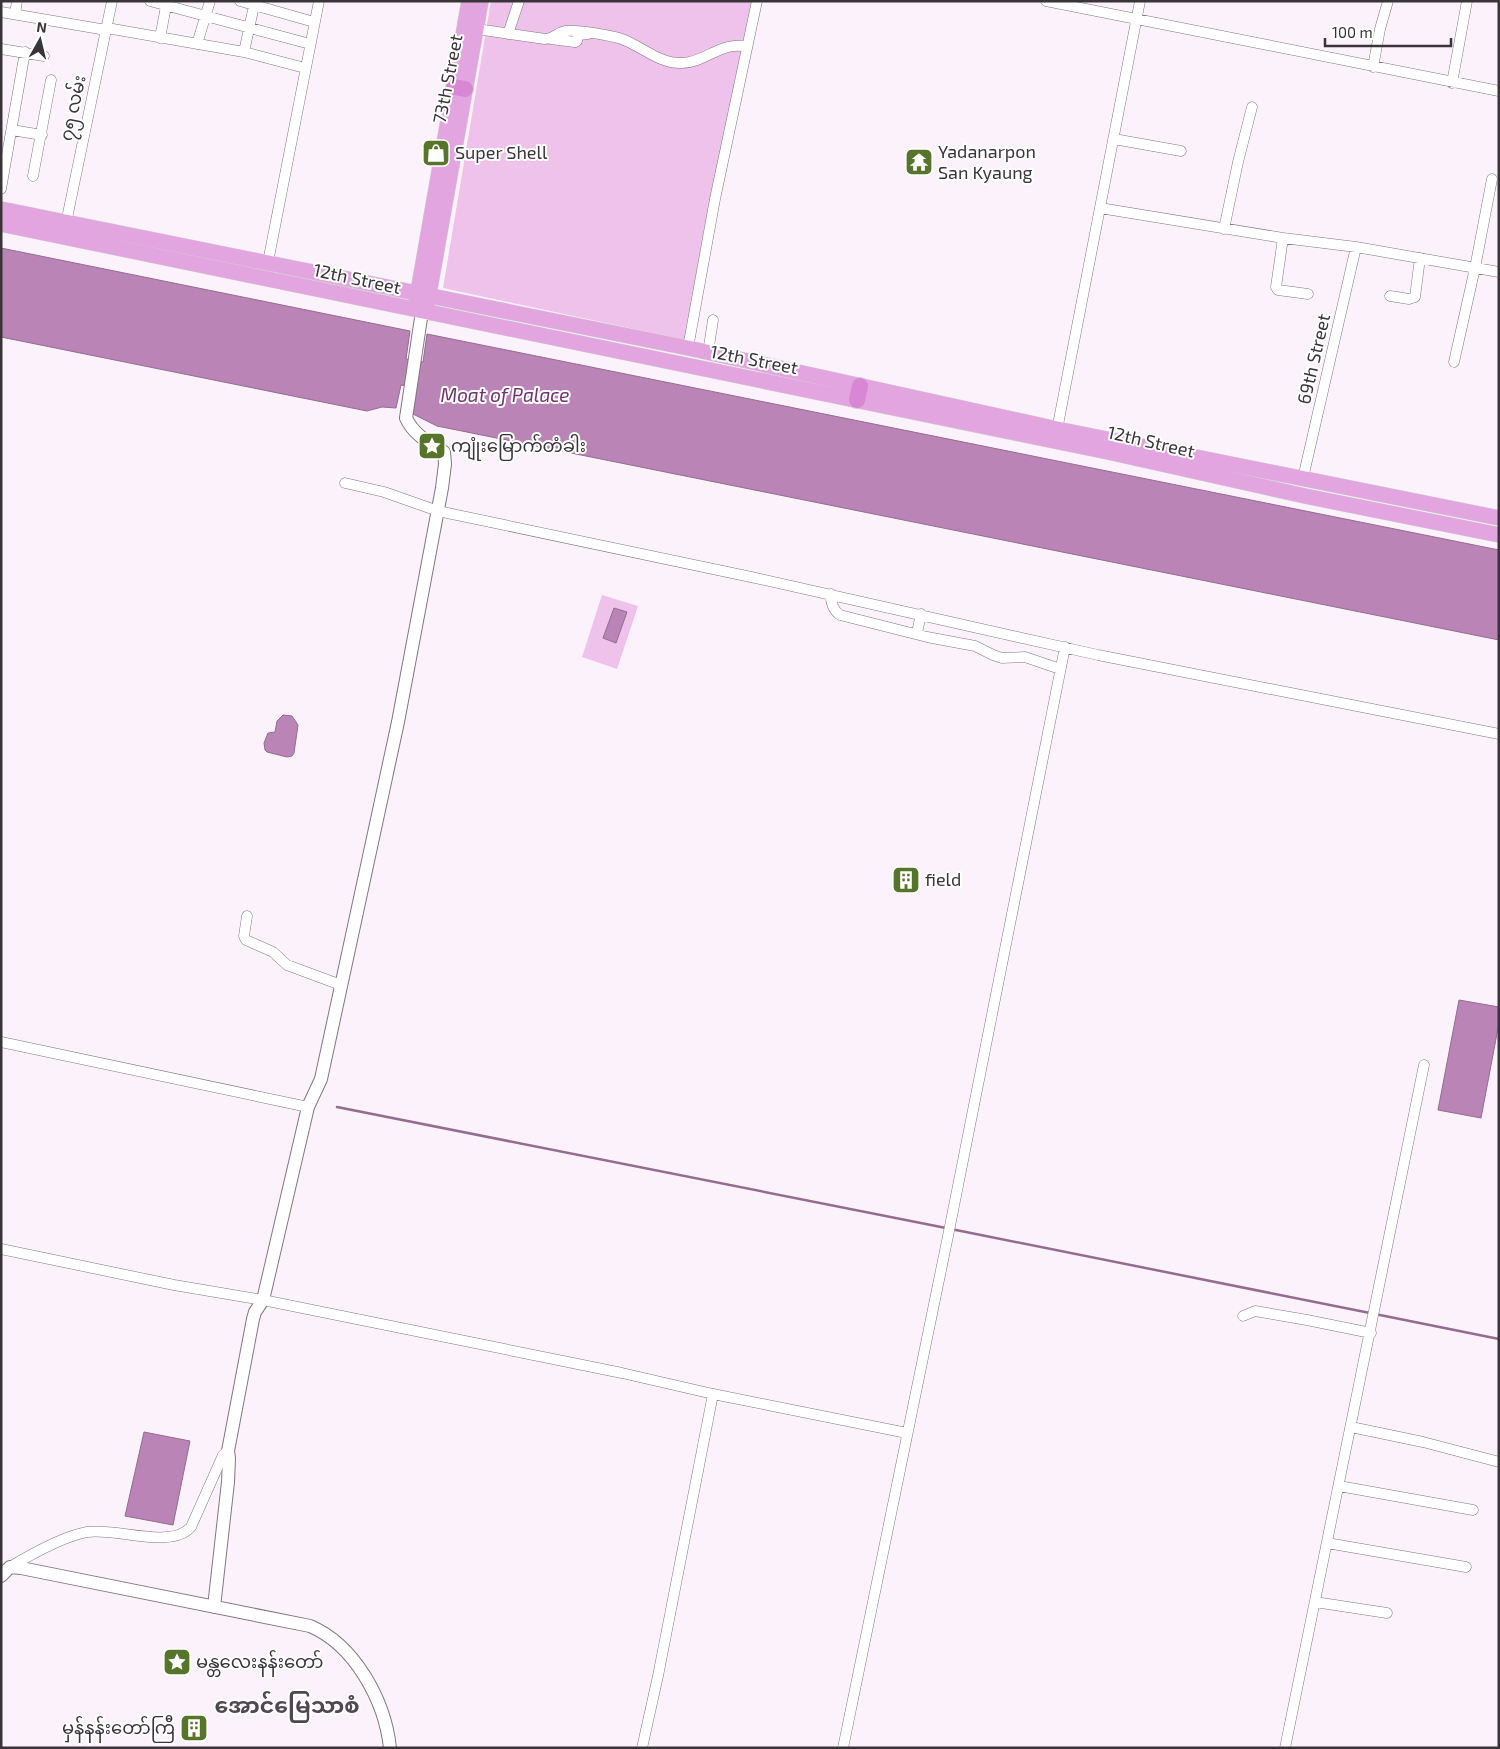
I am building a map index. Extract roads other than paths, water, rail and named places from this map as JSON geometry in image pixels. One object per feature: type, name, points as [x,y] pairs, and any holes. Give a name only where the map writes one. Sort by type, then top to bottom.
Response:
[{"type":"main road","name":"73th Street","points":[[469,1],[470,28]]},
{"type":"main road","name":"73th Street","points":[[420,317],[470,28],[481,1]]},
{"type":"main road","name":"12th Street","points":[[1,208],[688,348],[859,393]]},
{"type":"main road","name":"12th Street","points":[[1,224],[420,317],[859,393],[1056,435],[1303,478],[1499,518]]},
{"type":"main road","name":"12th Street","points":[[1056,435],[1108,452],[1305,496],[1499,535]]},
{"type":"street","points":[[15,14],[17,1]]},
{"type":"street","name":"၇၅ လမ်း","points":[[64,237],[112,1]]},
{"type":"street","points":[[150,1],[167,3],[205,16],[310,44]]},
{"type":"street","points":[[197,44],[210,1]]},
{"type":"street","points":[[240,1],[254,3],[314,22]]},
{"type":"street","points":[[268,262],[319,1]]},
{"type":"street","points":[[508,34],[519,1]]},
{"type":"street","points":[[688,348],[715,199],[757,1]]},
{"type":"street","points":[[1046,1],[1499,91]]},
{"type":"street","points":[[1056,435],[1140,1]]},
{"type":"street","points":[[1373,67],[1380,29],[1388,1]]},
{"type":"street","points":[[1452,83],[1467,1]]},
{"type":"street","points":[[160,38],[167,3]]},
{"type":"street","points":[[244,52],[254,3]]},
{"type":"street","points":[[1,12],[244,52],[305,68]]},
{"type":"street","points":[[470,28],[551,39],[559,33],[568,31],[618,38],[657,58],[675,63],[694,61],[725,47],[747,46]]},
{"type":"street","points":[[1,48],[44,56]]},
{"type":"street","points":[[1,189],[4,161],[12,130],[25,52]]},
{"type":"street","points":[[34,176],[51,80]]},
{"type":"street","points":[[1224,229],[1252,107]]},
{"type":"street","points":[[12,130],[42,135]]},
{"type":"street","points":[[1114,139],[1181,151]]},
{"type":"street","points":[[1454,362],[1492,180]]},
{"type":"street","points":[[1100,208],[1283,238],[1356,247],[1499,272]]},
{"type":"street","points":[[1283,238],[1276,287],[1278,290],[1308,294]]},
{"type":"street","name":"69th Street","points":[[1303,478],[1356,247]]},
{"type":"street","points":[[1390,296],[1409,299],[1415,297],[1420,258]]},
{"type":"street","points":[[214,1607],[228,1482],[228,1451],[253,1319],[263,1300],[308,1107],[321,1079],[398,722],[442,488],[444,452],[413,430],[405,415],[420,317]]},
{"type":"street","points":[[708,353],[713,320]]},
{"type":"street","points":[[345,483],[384,492],[438,511],[831,594],[1065,647],[1499,734]]},
{"type":"street","points":[[831,594],[835,610],[840,615],[975,646],[1002,658],[1025,657],[1060,669]]},
{"type":"street","points":[[917,634],[920,614]]},
{"type":"street","points":[[843,1748],[949,1232],[1065,647]]},
{"type":"street","points":[[247,916],[244,936],[246,940],[273,952],[287,965],[341,985]]},
{"type":"street","points":[[1,1042],[308,1107]]},
{"type":"street","points":[[1285,1748],[1424,1065]]},
{"type":"street","points":[[1,1248],[174,1285],[263,1300],[622,1372],[712,1394],[907,1433]]},
{"type":"street","points":[[1243,1316],[1254,1311],[1370,1333]]},
{"type":"street","points":[[642,1748],[660,1666],[712,1394]]},
{"type":"street","points":[[1351,1426],[1499,1462]]},
{"type":"street","points":[[6,1572],[62,1541],[87,1532],[100,1531],[166,1537],[184,1534],[191,1527],[223,1455],[228,1451]]},
{"type":"street","points":[[1339,1486],[1474,1510]]},
{"type":"street","points":[[1327,1543],[1466,1567]]},
{"type":"street","points":[[6,1572],[21,1568],[310,1626],[322,1631],[334,1639],[361,1669],[386,1723],[390,1748]]},
{"type":"street","points":[[1315,1602],[1387,1612]]},
{"type":"water","name":"Moat of Palace","points":[[1,248],[410,331],[406,359],[423,362],[427,334],[1499,550],[1499,640],[437,426],[413,414],[417,388],[401,385],[396,408],[382,407],[367,411],[1,337]]},
{"type":"water","points":[[614,608],[627,612],[616,643],[603,638]]},
{"type":"water","points":[[283,715],[292,716],[298,725],[294,753],[292,756],[287,757],[267,752],[264,743],[268,733],[275,732],[277,721]]},
{"type":"water","points":[[1459,1000],[1499,1007],[1499,1023],[1481,1118],[1438,1110]]},
{"type":"water","points":[[144,1432],[190,1441],[173,1525],[125,1516]]},
{"type":"waterway","points":[[337,1107],[946,1228]]},
{"type":"waterway","points":[[951,1229],[1370,1313]]},
{"type":"waterway","points":[[1375,1314],[1499,1339]]},
{"type":"place","name":"Super Shell","points":[[436,153]]},
{"type":"place","name":"Yadanarpon San Kyaung","points":[[919,162]]},
{"type":"place","name":"ကျုံးမြောက်တံခါး","points":[[432,446]]},
{"type":"place","name":"field","points":[[906,880]]},
{"type":"place","name":"မန္တလေးနန်းတော်","points":[[177,1662]]},
{"type":"place","name":"မှန်နန်းတော်ကြီ","points":[[194,1728]]},
{"type":"district","name":"အောင်မြေသာစံ","points":[[287,1705]]}]
